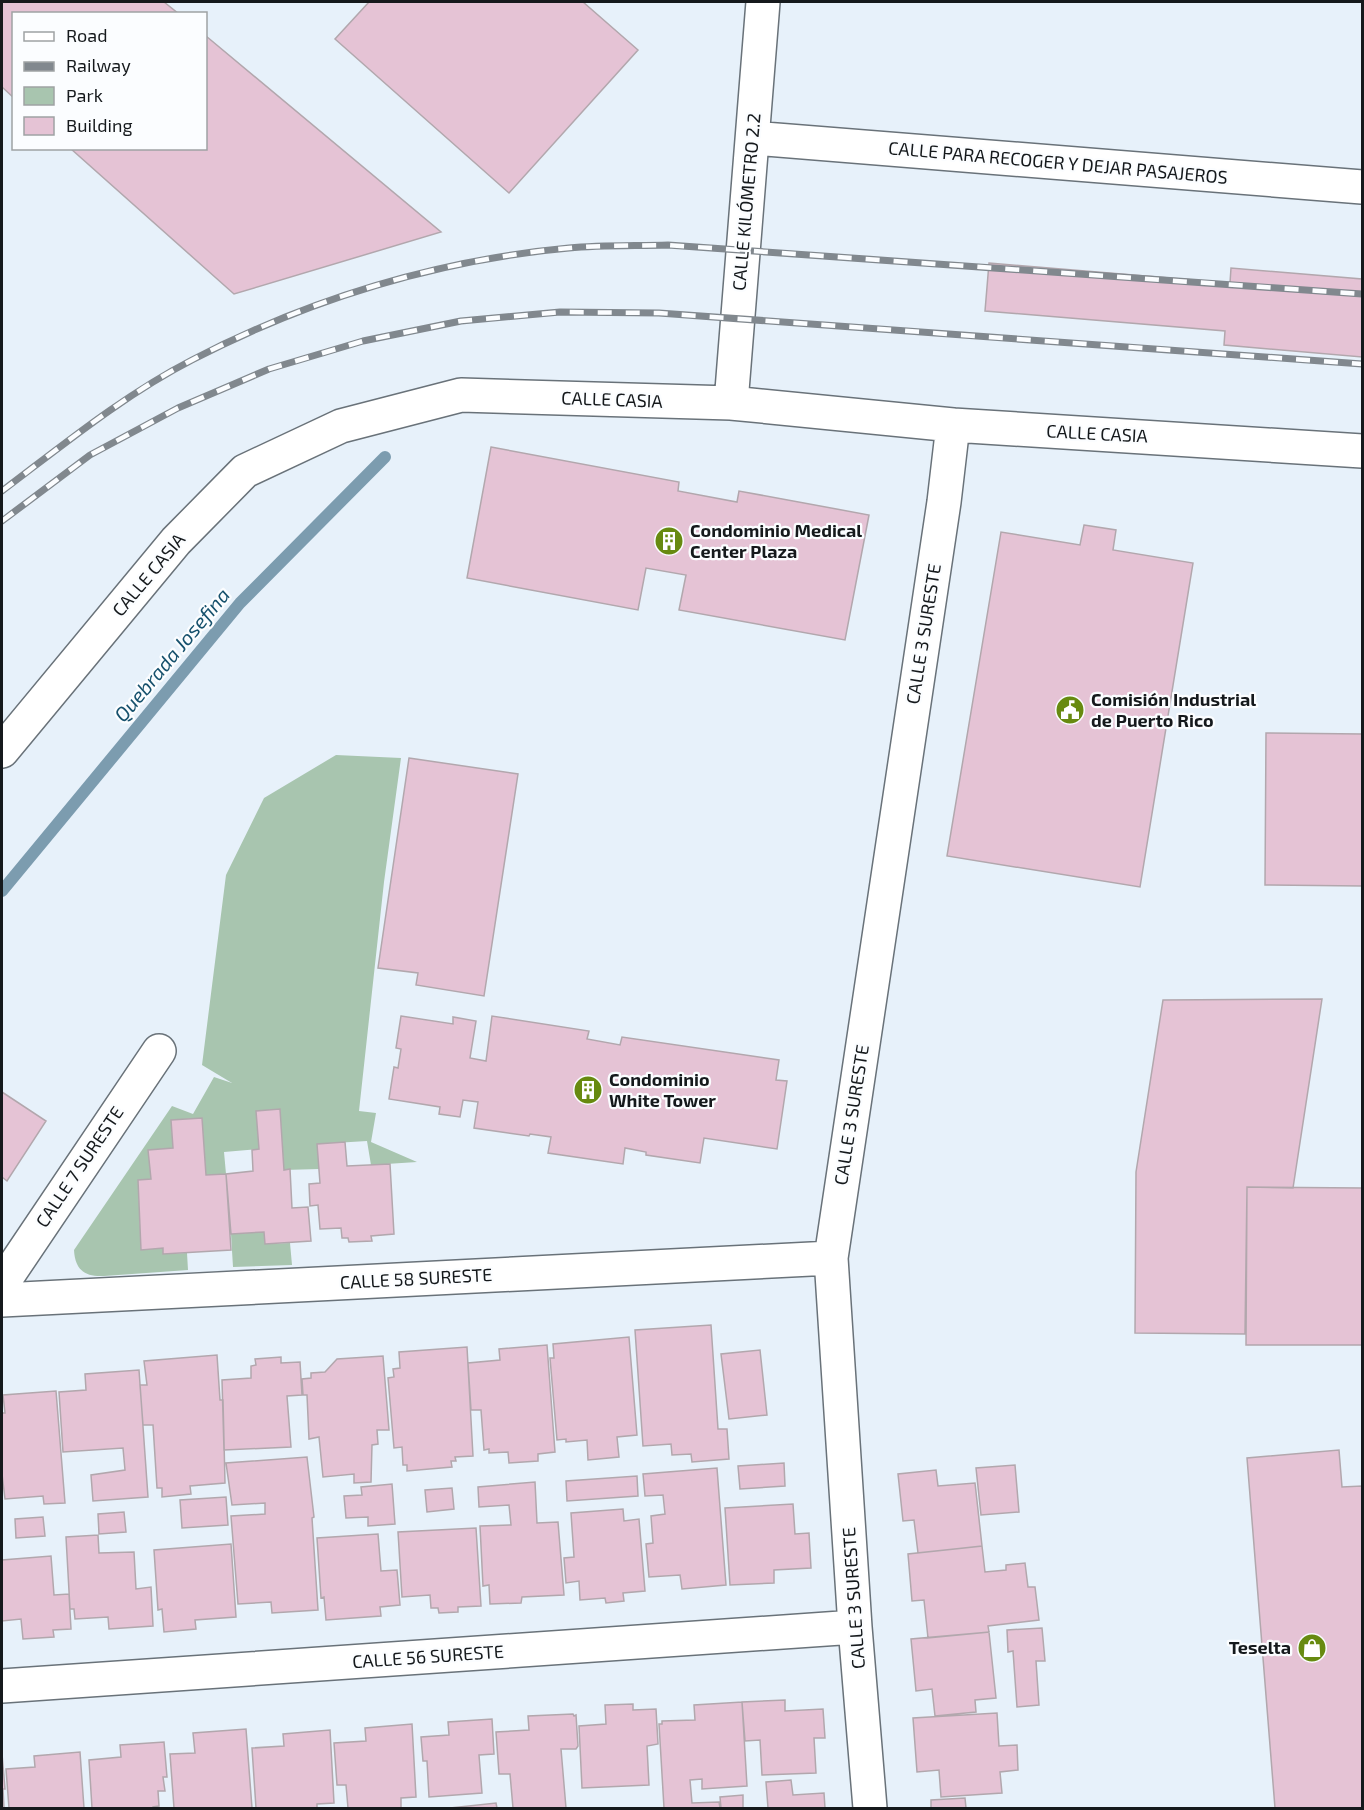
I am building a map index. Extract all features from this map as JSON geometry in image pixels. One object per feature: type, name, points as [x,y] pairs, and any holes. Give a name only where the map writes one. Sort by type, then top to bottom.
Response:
[{"type":"street","name":"CALLE KILÓMETRO 2.2","points":[[731,403],[763,2]]},
{"type":"street","name":"CALLE PARA RECOGER Y DEJAR PASAJEROS","points":[[753,138],[1362,187]]},
{"type":"street","name":"CALLE CASIA","points":[[2,751],[176,541],[245,471],[341,426],[461,395],[731,403],[953,425],[1362,451]]},
{"type":"street","name":"CALLE 3 SURESTE","points":[[870,1809],[855,1627],[831,1258],[942,514],[953,425]]},
{"type":"street","name":"CALLE 7 SURESTE","points":[[2,1284],[159,1051]]},
{"type":"street","name":"CALLE 58 SURESTE","points":[[2,1300],[831,1258]]},
{"type":"street","name":"CALLE 56 SURESTE","points":[[2,1686],[855,1627]]},
{"type":"green space","points":[[336,755],[401,758],[384,882],[359,1111],[376,1113],[371,1142],[417,1162],[371,1165],[367,1141],[318,1144],[319,1169],[284,1170],[280,1109],[256,1111],[259,1149],[224,1152],[226,1174],[206,1175],[202,1118],[171,1120],[173,1148],[149,1150],[151,1179],[138,1180],[141,1250],[163,1248],[163,1254],[187,1253],[188,1270],[104,1276],[86,1273],[76,1263],[74,1250],[172,1106],[193,1114],[214,1077],[232,1083],[202,1065],[226,875],[264,798]]},
{"type":"green space","points":[[264,1232],[265,1244],[290,1243],[292,1265],[233,1267],[231,1234]]},
{"type":"building","points":[[2,2],[164,2],[176,12],[12,12],[12,96],[2,87]]},
{"type":"building","points":[[369,2],[583,2],[638,50],[509,193],[335,39]]},
{"type":"building","points":[[207,37],[441,232],[234,294],[72,150],[207,150]]},
{"type":"building","points":[[989,263],[1230,283],[1231,268],[1362,279],[1362,357],[1224,345],[1225,331],[985,311]]},
{"type":"building","name":"Condominio Medical Center Plaza","points":[[491,447],[679,482],[678,491],[737,502],[739,491],[869,515],[845,640],[679,610],[686,575],[646,568],[638,610],[467,578]]},
{"type":"building","name":"Comisión Industrial de Puerto Rico","points":[[1084,525],[1116,530],[1113,550],[1193,563],[1140,887],[947,856],[1001,532],[1080,545]]},
{"type":"building","points":[[1266,733],[1362,734],[1362,886],[1265,885]]},
{"type":"building","points":[[409,758],[518,774],[484,996],[416,985],[418,973],[378,968]]},
{"type":"building","points":[[1322,999],[1293,1188],[1247,1187],[1245,1334],[1135,1333],[1136,1172],[1163,1000]]},
{"type":"building","name":"Condominio White Tower","points":[[401,1016],[453,1024],[453,1017],[476,1021],[470,1058],[486,1061],[492,1016],[589,1031],[587,1039],[620,1045],[622,1037],[779,1060],[776,1080],[787,1081],[777,1149],[704,1138],[700,1163],[646,1155],[646,1152],[625,1148],[623,1164],[548,1153],[551,1137],[474,1128],[478,1102],[463,1100],[460,1117],[439,1114],[440,1107],[389,1099],[394,1067],[398,1068],[401,1049],[396,1048]]},
{"type":"building","points":[[2,1092],[46,1121],[7,1181],[2,1177]]},
{"type":"building","points":[[280,1109],[284,1170],[290,1169],[292,1208],[308,1207],[311,1241],[265,1244],[264,1232],[231,1234],[226,1174],[253,1171],[252,1150],[259,1149],[256,1111]]},
{"type":"building","points":[[202,1118],[206,1175],[226,1174],[231,1250],[163,1254],[163,1248],[141,1250],[138,1180],[151,1179],[148,1150],[173,1148],[171,1120]]},
{"type":"building","points":[[345,1142],[347,1166],[390,1164],[394,1234],[371,1236],[372,1241],[349,1242],[348,1238],[342,1238],[341,1228],[320,1229],[318,1205],[310,1206],[309,1184],[320,1183],[317,1144]]},
{"type":"building","points":[[1247,1187],[1362,1188],[1362,1345],[1246,1345]]},
{"type":"building","points":[[711,1325],[718,1429],[727,1429],[729,1459],[692,1462],[691,1454],[672,1455],[671,1444],[643,1446],[635,1330]]},
{"type":"building","points":[[629,1337],[637,1435],[617,1437],[619,1457],[588,1460],[587,1440],[566,1442],[566,1439],[557,1440],[550,1358],[554,1358],[553,1344]]},
{"type":"building","points":[[547,1345],[555,1452],[538,1454],[538,1461],[509,1463],[508,1452],[489,1453],[489,1449],[484,1450],[481,1410],[471,1410],[468,1363],[500,1360],[499,1349]]},
{"type":"building","points":[[467,1347],[473,1456],[455,1457],[456,1461],[451,1461],[452,1467],[407,1471],[407,1465],[403,1465],[402,1447],[394,1448],[388,1378],[394,1377],[393,1369],[400,1368],[399,1352]]},
{"type":"building","points":[[760,1350],[767,1415],[729,1419],[721,1354]]},
{"type":"building","points":[[217,1355],[220,1400],[223,1400],[225,1483],[190,1486],[191,1494],[162,1497],[162,1488],[157,1488],[153,1425],[143,1425],[140,1385],[147,1385],[144,1361]]},
{"type":"building","points":[[383,1356],[389,1430],[377,1430],[378,1444],[372,1445],[371,1482],[354,1483],[354,1474],[323,1477],[319,1437],[309,1439],[307,1395],[303,1395],[302,1379],[311,1378],[311,1373],[325,1372],[337,1359]]},
{"type":"building","points":[[281,1357],[281,1363],[300,1362],[302,1395],[287,1396],[291,1447],[224,1450],[222,1380],[251,1378],[251,1366],[256,1365],[255,1359]]},
{"type":"building","points":[[139,1370],[148,1497],[93,1501],[91,1475],[125,1470],[123,1448],[63,1452],[59,1392],[86,1390],[85,1374]]},
{"type":"building","points":[[56,1391],[65,1503],[44,1504],[43,1496],[5,1499],[2,1474],[2,1413],[5,1413],[3,1395]]},
{"type":"building","name":"Teselta","points":[[1339,1450],[1342,1487],[1362,1486],[1362,1808],[1275,1808],[1247,1458]]},
{"type":"building","points":[[307,1457],[314,1517],[312,1518],[318,1610],[272,1613],[271,1602],[238,1604],[231,1516],[265,1514],[265,1503],[232,1505],[226,1463]]},
{"type":"building","points":[[784,1463],[785,1486],[740,1489],[738,1466]]},
{"type":"building","points":[[1015,1465],[1019,1512],[981,1515],[976,1468]]},
{"type":"building","points":[[717,1468],[726,1585],[682,1589],[680,1575],[649,1577],[646,1544],[653,1543],[651,1516],[665,1514],[663,1495],[645,1496],[643,1474]]},
{"type":"building","points":[[936,1470],[938,1486],[975,1483],[982,1546],[918,1553],[914,1520],[903,1521],[898,1474]]},
{"type":"building","points":[[637,1476],[638,1496],[567,1501],[566,1481]]},
{"type":"building","points":[[535,1482],[537,1523],[558,1522],[564,1595],[522,1597],[521,1603],[490,1604],[489,1585],[483,1586],[480,1526],[511,1525],[509,1505],[479,1507],[478,1487]]},
{"type":"building","points":[[392,1484],[395,1524],[368,1526],[368,1517],[346,1518],[344,1496],[362,1495],[361,1487]]},
{"type":"building","points":[[452,1488],[454,1509],[427,1512],[425,1490]]},
{"type":"building","points":[[226,1497],[228,1525],[182,1528],[180,1500]]},
{"type":"building","points":[[793,1504],[795,1534],[809,1533],[811,1568],[774,1570],[774,1583],[730,1585],[725,1508]]},
{"type":"building","points":[[623,1509],[624,1521],[639,1519],[645,1591],[623,1593],[624,1601],[606,1603],[605,1598],[580,1600],[579,1581],[566,1583],[564,1558],[574,1557],[571,1513]]},
{"type":"building","points":[[124,1512],[126,1532],[99,1534],[98,1514]]},
{"type":"building","points":[[43,1517],[45,1536],[16,1538],[15,1519]]},
{"type":"building","points":[[476,1528],[481,1606],[458,1607],[458,1612],[439,1613],[438,1608],[431,1608],[430,1595],[402,1597],[398,1532]]},
{"type":"building","points":[[378,1534],[381,1571],[397,1570],[400,1605],[380,1607],[381,1616],[326,1620],[324,1597],[321,1598],[317,1538]]},
{"type":"building","points":[[98,1535],[99,1553],[134,1552],[136,1589],[151,1587],[153,1626],[109,1629],[108,1617],[75,1619],[74,1609],[70,1609],[66,1537]]},
{"type":"building","points":[[231,1544],[236,1617],[195,1620],[196,1629],[164,1632],[162,1609],[158,1610],[154,1550]]},
{"type":"building","points":[[982,1546],[985,1572],[1006,1570],[1006,1565],[1025,1563],[1028,1587],[1035,1587],[1039,1620],[988,1626],[989,1632],[928,1638],[924,1600],[912,1601],[908,1554]]},
{"type":"building","points":[[51,1556],[54,1595],[69,1594],[71,1629],[53,1630],[54,1637],[23,1639],[21,1619],[2,1621],[2,1560]]},
{"type":"building","points":[[1042,1628],[1045,1661],[1036,1661],[1039,1705],[1017,1707],[1013,1651],[1008,1652],[1007,1630]]},
{"type":"building","points":[[989,1632],[996,1698],[975,1700],[976,1712],[935,1716],[932,1689],[916,1691],[911,1639]]},
{"type":"building","points":[[785,1700],[785,1711],[823,1709],[825,1738],[814,1738],[816,1773],[762,1775],[760,1740],[745,1741],[742,1702]]},
{"type":"building","points":[[742,1702],[747,1786],[702,1789],[702,1779],[690,1780],[692,1803],[719,1802],[720,1808],[664,1808],[659,1724],[662,1724],[662,1721],[695,1720],[694,1705]]},
{"type":"building","points":[[633,1704],[633,1710],[656,1709],[658,1744],[647,1746],[649,1785],[582,1788],[579,1726],[606,1724],[605,1705]]},
{"type":"building","points":[[997,1713],[999,1746],[1017,1745],[1018,1770],[1000,1772],[1002,1793],[941,1797],[939,1770],[917,1772],[913,1718]]},
{"type":"building","points":[[576,1715],[578,1746],[576,1749],[561,1749],[566,1808],[513,1808],[510,1774],[499,1774],[496,1732],[529,1730],[528,1716]]},
{"type":"building","points":[[492,1719],[494,1754],[479,1755],[482,1793],[429,1797],[427,1761],[423,1761],[421,1737],[449,1735],[448,1722]]},
{"type":"building","points":[[412,1724],[416,1797],[401,1798],[401,1808],[348,1808],[346,1785],[337,1785],[334,1743],[366,1741],[365,1728]]},
{"type":"building","points":[[246,1729],[252,1808],[174,1808],[170,1754],[195,1753],[193,1733]]},
{"type":"building","points":[[330,1730],[334,1803],[317,1804],[317,1808],[256,1808],[252,1748],[284,1746],[283,1734]]},
{"type":"building","points":[[164,1742],[167,1777],[163,1777],[165,1791],[158,1791],[159,1806],[153,1808],[92,1808],[89,1760],[121,1757],[120,1745]]},
{"type":"building","points":[[80,1752],[84,1808],[9,1808],[6,1769],[35,1767],[34,1756]]},
{"type":"building","points":[[2,1754],[5,1789],[3,1789],[4,1808],[2,1808]]},
{"type":"building","points":[[791,1780],[793,1795],[824,1793],[825,1808],[768,1808],[766,1782]]},
{"type":"building","points":[[743,1795],[743,1808],[721,1808],[720,1797]]},
{"type":"building","points":[[965,1798],[966,1808],[931,1808],[931,1800]]},
{"type":"building","points":[[496,1803],[497,1808],[450,1808]]},
{"type":"waterway","name":"Quebrada Josefina","points":[[2,891],[240,603],[385,457]]},
{"type":"railway","points":[[2,491],[94,421],[142,389],[236,338],[282,318],[375,286],[471,262],[520,254],[581,247],[668,245],[1362,294]]},
{"type":"railway","points":[[2,521],[90,455],[178,408],[269,369],[363,341],[461,321],[560,312],[659,313],[1362,364]]},
{"type":"place","name":"Condominio Medical Center Plaza","points":[[669,541]]},
{"type":"place","name":"Comisión Industrial de Puerto Rico","points":[[1070,710]]},
{"type":"place","name":"Condominio White Tower","points":[[588,1090]]},
{"type":"place","name":"Teselta","points":[[1312,1648]]}]
